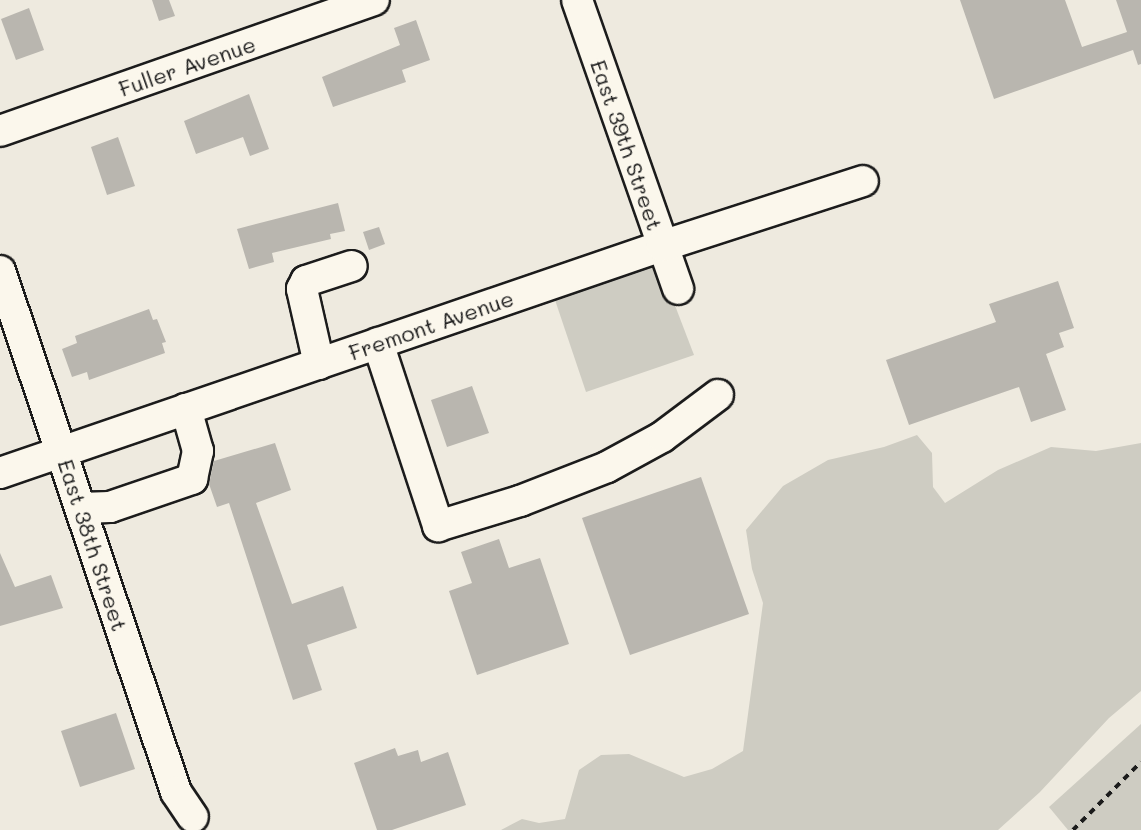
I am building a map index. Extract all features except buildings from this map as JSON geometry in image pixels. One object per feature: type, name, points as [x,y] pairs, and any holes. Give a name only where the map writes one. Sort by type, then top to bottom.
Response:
[{"type":"street","name":"Fuller Avenue","points":[[0,131],[374,0]]},
{"type":"street","name":"East 39th Street","points":[[577,0],[678,289]]},
{"type":"street","name":"Fremont Avenue","points":[[0,473],[662,246],[863,181]]},
{"type":"street","points":[[319,364],[302,289],[306,281],[352,266]]},
{"type":"street","name":"East 38th Street","points":[[0,271],[176,792],[193,817]]},
{"type":"street","points":[[378,343],[438,526],[520,501],[607,467],[662,437],[718,395]]},
{"type":"street","points":[[81,508],[110,507],[192,479],[198,451],[186,409]]},
{"type":"path","points":[[1073,830],[1141,762]]},
{"type":"shaded area","points":[[648,262],[661,269],[694,355],[586,392],[554,297]]},
{"type":"shaded area","points":[[917,435],[932,453],[933,487],[945,503],[998,470],[1051,447],[1096,451],[1141,443],[1141,691],[1109,718],[1040,792],[998,830],[501,830],[522,819],[539,823],[565,819],[579,770],[601,755],[629,754],[684,777],[712,769],[743,751],[763,603],[752,569],[746,530],[783,486],[828,460],[884,447]]},
{"type":"shaded area","points":[[1141,724],[1141,830],[1068,830],[1049,807]]}]
